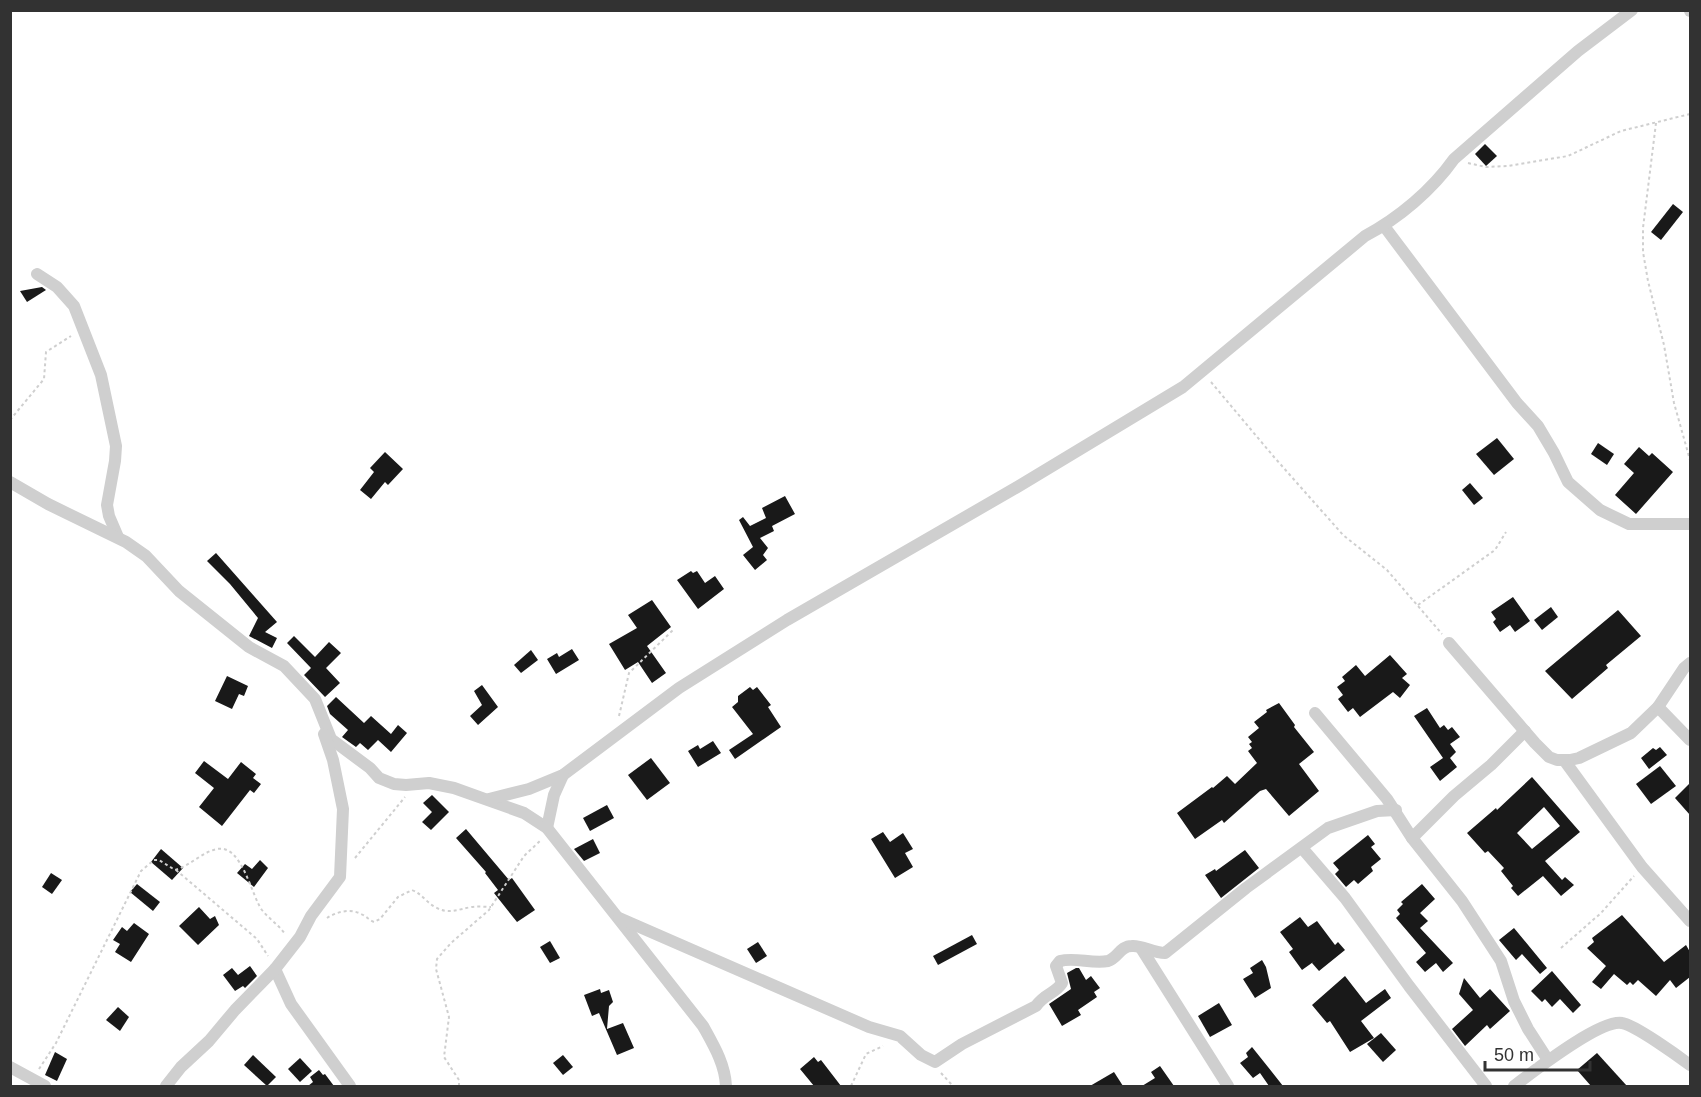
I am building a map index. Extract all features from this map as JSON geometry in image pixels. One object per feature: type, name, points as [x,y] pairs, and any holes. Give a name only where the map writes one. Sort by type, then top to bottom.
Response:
[{"type":"street","points":[[489,799],[529,789],[563,775],[689,682],[788,620],[1165,398],[1202,372],[1365,236],[1384,226],[1440,179],[1454,159],[1578,51],[1632,10]]},
{"type":"street","points":[[1384,226],[1517,403],[1538,426],[1568,482],[1600,510],[1629,524],[1690,524]]},
{"type":"street","points":[[37,274],[57,287],[74,306],[101,375],[116,446],[107,504],[109,516],[118,537]]},
{"type":"street","points":[[10,482],[48,504],[118,537],[146,556],[179,591],[249,647],[284,666],[315,699],[331,739],[370,768],[379,778],[394,784],[436,783],[489,799],[524,813],[549,830],[703,1026],[719,1056],[726,1075],[726,1086]]},
{"type":"street","points":[[1449,643],[1549,757],[1564,760],[1579,758],[1631,733],[1658,707],[1687,666],[1690,656]]},
{"type":"street","points":[[166,1086],[275,969],[340,876],[343,809],[333,760],[310,693]]},
{"type":"street","points":[[1658,707],[1690,740]]},
{"type":"street","points":[[1315,713],[1396,810],[1412,838],[1462,901],[1501,961],[1514,1002],[1548,1060]]},
{"type":"street","points":[[1412,838],[1524,731]]},
{"type":"street","points":[[1564,760],[1642,867],[1690,921]]},
{"type":"street","points":[[549,830],[554,795],[563,775]]},
{"type":"street","points":[[617,917],[869,1027],[900,1036],[921,1055],[935,1062],[962,1044],[1036,1006],[1043,996],[1059,988],[1062,984],[1056,966],[1060,961],[1067,959],[1105,961],[1113,959],[1123,948],[1133,945],[1162,954],[1169,951],[1246,888],[1336,824],[1352,821],[1377,811],[1396,810]]},
{"type":"street","points":[[1302,848],[1344,898],[1486,1086]]},
{"type":"street","points":[[1141,948],[1228,1086]]},
{"type":"street","points":[[275,969],[291,1004],[350,1086]]},
{"type":"street","points":[[1514,1086],[1548,1060],[1609,1025],[1623,1023],[1690,1065]]},
{"type":"street","points":[[10,1066],[45,1086]]},
{"type":"path","points":[[1454,159],[1486,167],[1558,158],[1568,156],[1621,131],[1690,114]]},
{"type":"path","points":[[1656,123],[1643,228],[1643,252],[1664,345],[1674,403],[1690,460]]},
{"type":"path","points":[[10,420],[44,378],[46,352],[84,328]]},
{"type":"path","points":[[1202,372],[1343,535],[1387,570],[1449,643]]},
{"type":"path","points":[[1418,605],[1495,550],[1506,532]]},
{"type":"path","points":[[616,719],[620,715],[629,673],[674,630]]},
{"type":"path","points":[[340,876],[416,784]]},
{"type":"path","points":[[459,1086],[459,1080],[444,1057],[449,1017],[436,963],[439,955],[451,943],[491,908],[524,856],[549,830]]},
{"type":"path","points":[[175,870],[218,849],[226,849],[242,864],[261,909],[282,930],[292,947]]},
{"type":"path","points":[[33,1080],[56,1043],[141,871],[154,860],[159,860],[175,870],[257,939],[275,969]]},
{"type":"path","points":[[1561,948],[1601,913],[1642,867]]},
{"type":"path","points":[[303,932],[337,912],[360,913],[374,922],[380,919],[398,897],[412,891],[442,910],[455,912],[470,907],[491,908]]},
{"type":"path","points":[[851,1086],[866,1054],[900,1036]]},
{"type":"path","points":[[935,1062],[953,1086]]},
{"type":"building","points":[[1485,144],[1497,156],[1486,166],[1475,154]]},
{"type":"building","points":[[1673,204],[1683,212],[1661,240],[1651,232]]},
{"type":"building","points":[[42,287],[46,290],[27,302],[20,291]]},
{"type":"building","points":[[1497,438],[1514,459],[1494,475],[1476,454]]},
{"type":"building","points":[[1598,443],[1614,454],[1607,465],[1591,454]]},
{"type":"building","points":[[1639,447],[1649,456],[1652,453],[1673,472],[1636,514],[1615,495],[1634,473],[1624,464]]},
{"type":"building","points":[[385,452],[403,469],[388,485],[385,482],[371,499],[360,490],[374,472],[370,468]]},
{"type":"building","points":[[1470,483],[1483,498],[1474,505],[1462,490]]},
{"type":"building","points":[[785,496],[795,514],[772,526],[774,531],[760,538],[768,548],[763,555],[767,560],[755,570],[743,555],[753,547],[739,520],[743,517],[750,526],[766,518],[762,508]]},
{"type":"building","points":[[216,553],[277,622],[265,632],[277,638],[272,648],[249,636],[258,618],[230,584],[207,561]]},
{"type":"building","points":[[691,571],[693,573],[697,571],[705,583],[715,576],[724,589],[698,609],[677,580]]},
{"type":"building","points":[[1513,597],[1530,621],[1515,632],[1510,625],[1500,632],[1493,622],[1496,619],[1491,612]]},
{"type":"building","points":[[652,600],[671,627],[647,646],[666,673],[652,683],[638,662],[625,670],[609,644],[637,628],[628,615]]},
{"type":"building","points":[[1551,607],[1558,617],[1542,630],[1534,620]]},
{"type":"building","points":[[1618,610],[1641,636],[1606,665],[1608,668],[1572,699],[1545,671]]},
{"type":"building","points":[[294,636],[315,657],[329,642],[341,653],[326,668],[340,683],[325,697],[304,675],[311,668],[287,643]]},
{"type":"building","points":[[572,649],[579,660],[556,674],[547,659],[557,653],[559,657]]},
{"type":"building","points":[[531,650],[538,660],[521,673],[514,665]]},
{"type":"building","points":[[1390,655],[1407,674],[1402,678],[1410,685],[1400,698],[1393,692],[1360,717],[1353,708],[1348,712],[1338,699],[1343,695],[1337,687],[1345,681],[1342,677],[1356,665],[1365,676]]},
{"type":"building","points":[[227,676],[248,686],[244,696],[239,694],[232,709],[215,701]]},
{"type":"building","points":[[482,685],[498,707],[478,725],[470,716],[482,705],[474,691]]},
{"type":"building","points":[[750,687],[753,690],[757,687],[771,705],[768,707],[781,727],[735,759],[729,750],[753,734],[732,707],[738,702],[738,696]]},
{"type":"building","points":[[336,697],[364,723],[371,716],[391,734],[398,725],[407,733],[391,752],[378,740],[368,750],[360,743],[356,747],[342,737],[348,730],[330,714],[327,706]]},
{"type":"building","points":[[1279,703],[1314,752],[1299,764],[1319,791],[1289,816],[1266,789],[1260,791],[1224,823],[1222,820],[1195,839],[1177,813],[1227,776],[1235,784],[1257,763],[1248,751],[1252,748],[1249,744],[1252,742],[1248,737],[1259,728],[1254,722],[1267,712],[1266,710]]},
{"type":"building","points":[[1427,708],[1440,728],[1444,725],[1448,730],[1452,727],[1460,737],[1450,744],[1456,752],[1450,758],[1457,767],[1440,781],[1430,767],[1443,758],[1414,716]]},
{"type":"building","points":[[713,741],[721,753],[698,767],[688,751],[698,745],[700,749]]},
{"type":"building","points":[[1660,747],[1667,755],[1649,769],[1641,758],[1653,748],[1656,750]]},
{"type":"building","points":[[651,758],[670,783],[647,800],[628,775]]},
{"type":"building","points":[[204,761],[228,779],[241,762],[256,774],[253,778],[261,784],[254,793],[250,790],[222,826],[199,807],[214,788],[195,773]]},
{"type":"building","points":[[1660,766],[1676,786],[1651,804],[1636,784]]},
{"type":"building","points":[[1532,777],[1580,832],[1545,861],[1562,880],[1565,877],[1574,885],[1561,896],[1543,876],[1518,896],[1501,871],[1504,868],[1488,851],[1485,853],[1467,833],[1496,808],[1497,810]],"holes":[[[1544,807],[1560,826],[1532,849],[1517,833]]]},
{"type":"building","points":[[1690,783],[1690,815],[1675,798]]},
{"type":"building","points":[[432,795],[449,812],[431,830],[422,822],[432,812],[423,803]]},
{"type":"building","points":[[607,805],[614,818],[590,831],[583,818]]},
{"type":"building","points":[[466,829],[509,880],[512,878],[535,910],[517,922],[494,893],[498,890],[486,872],[456,838]]},
{"type":"building","points":[[883,832],[890,842],[903,833],[913,849],[905,853],[913,867],[895,878],[871,839]]},
{"type":"building","points":[[1368,835],[1375,844],[1371,847],[1381,859],[1371,867],[1373,871],[1358,884],[1354,880],[1346,887],[1335,874],[1339,870],[1333,863]]},
{"type":"building","points":[[593,839],[600,853],[584,861],[574,849]]},
{"type":"building","points":[[161,849],[183,868],[172,880],[151,862]]},
{"type":"building","points":[[1245,850],[1259,868],[1221,898],[1205,875],[1215,869],[1216,871]]},
{"type":"building","points":[[260,860],[268,868],[254,887],[237,873],[245,864],[252,869]]},
{"type":"building","points":[[51,873],[62,880],[52,894],[42,887]]},
{"type":"building","points":[[137,884],[160,902],[153,911],[130,892]]},
{"type":"building","points":[[1422,884],[1435,899],[1420,913],[1428,921],[1420,928],[1453,963],[1443,972],[1436,963],[1425,972],[1416,962],[1426,953],[1396,918],[1400,914],[1397,910],[1403,904],[1401,902]]},
{"type":"building","points":[[199,907],[210,919],[215,916],[219,925],[198,945],[179,926]]},
{"type":"building","points":[[1622,915],[1664,962],[1686,945],[1690,952],[1690,977],[1676,988],[1670,980],[1656,996],[1638,980],[1633,985],[1630,982],[1627,985],[1614,974],[1601,989],[1592,982],[1606,966],[1587,948],[1594,942],[1592,938]]},
{"type":"building","points":[[1300,917],[1308,927],[1317,921],[1335,945],[1338,942],[1345,950],[1319,971],[1312,963],[1316,960],[1302,970],[1289,952],[1293,949],[1280,932]]},
{"type":"building","points":[[134,923],[149,934],[131,962],[115,952],[120,944],[113,940],[122,927],[127,931]]},
{"type":"building","points":[[1514,928],[1547,968],[1540,974],[1522,954],[1516,960],[1499,940]]},
{"type":"building","points":[[972,935],[977,944],[938,965],[933,956]]},
{"type":"building","points":[[550,941],[560,958],[550,963],[540,947]]},
{"type":"building","points":[[758,942],[767,956],[756,963],[747,949]]},
{"type":"building","points":[[1262,960],[1271,988],[1255,998],[1243,979],[1253,973],[1250,968]]},
{"type":"building","points":[[250,966],[257,976],[245,988],[243,986],[235,991],[223,975],[232,968],[238,975]]},
{"type":"building","points":[[1079,968],[1086,980],[1091,976],[1100,988],[1094,992],[1097,997],[1078,1010],[1081,1015],[1062,1026],[1049,1004],[1071,989],[1067,973]]},
{"type":"building","points":[[1552,971],[1581,1005],[1573,1013],[1560,999],[1552,1007],[1545,999],[1542,1002],[1531,991]]},
{"type":"building","points":[[1345,976],[1366,1003],[1385,989],[1391,998],[1361,1021],[1374,1038],[1350,1052],[1330,1021],[1327,1023],[1312,1005]]},
{"type":"building","points":[[1464,978],[1480,998],[1490,989],[1510,1011],[1490,1029],[1487,1025],[1465,1046],[1452,1029],[1473,1010],[1459,994]]},
{"type":"building","points":[[600,989],[601,993],[609,990],[613,1002],[609,1006],[607,1029],[623,1023],[634,1048],[617,1055],[599,1013],[592,1016],[584,995]]},
{"type":"building","points":[[1219,1003],[1232,1025],[1210,1037],[1198,1016]]},
{"type":"building","points":[[118,1007],[129,1017],[120,1031],[106,1020]]},
{"type":"building","points":[[1381,1033],[1396,1050],[1383,1062],[1367,1044]]},
{"type":"building","points":[[1252,1047],[1283,1086],[1269,1086],[1260,1073],[1253,1078],[1240,1063],[1248,1057],[1246,1053]]},
{"type":"building","points":[[55,1052],[67,1059],[57,1081],[45,1075]]},
{"type":"building","points":[[1597,1053],[1627,1086],[1591,1086],[1577,1070]]},
{"type":"building","points":[[253,1055],[276,1077],[267,1086],[244,1065]]},
{"type":"building","points":[[563,1055],[573,1067],[563,1075],[553,1063]]},
{"type":"building","points":[[814,1057],[818,1062],[821,1060],[841,1086],[814,1086],[800,1069]]},
{"type":"building","points":[[300,1058],[312,1071],[300,1082],[288,1069]]},
{"type":"building","points":[[1160,1066],[1174,1086],[1142,1086],[1155,1078],[1151,1072]]},
{"type":"building","points":[[319,1070],[334,1086],[308,1086],[313,1082],[310,1077]]},
{"type":"building","points":[[1114,1072],[1123,1086],[1090,1086]]}]
